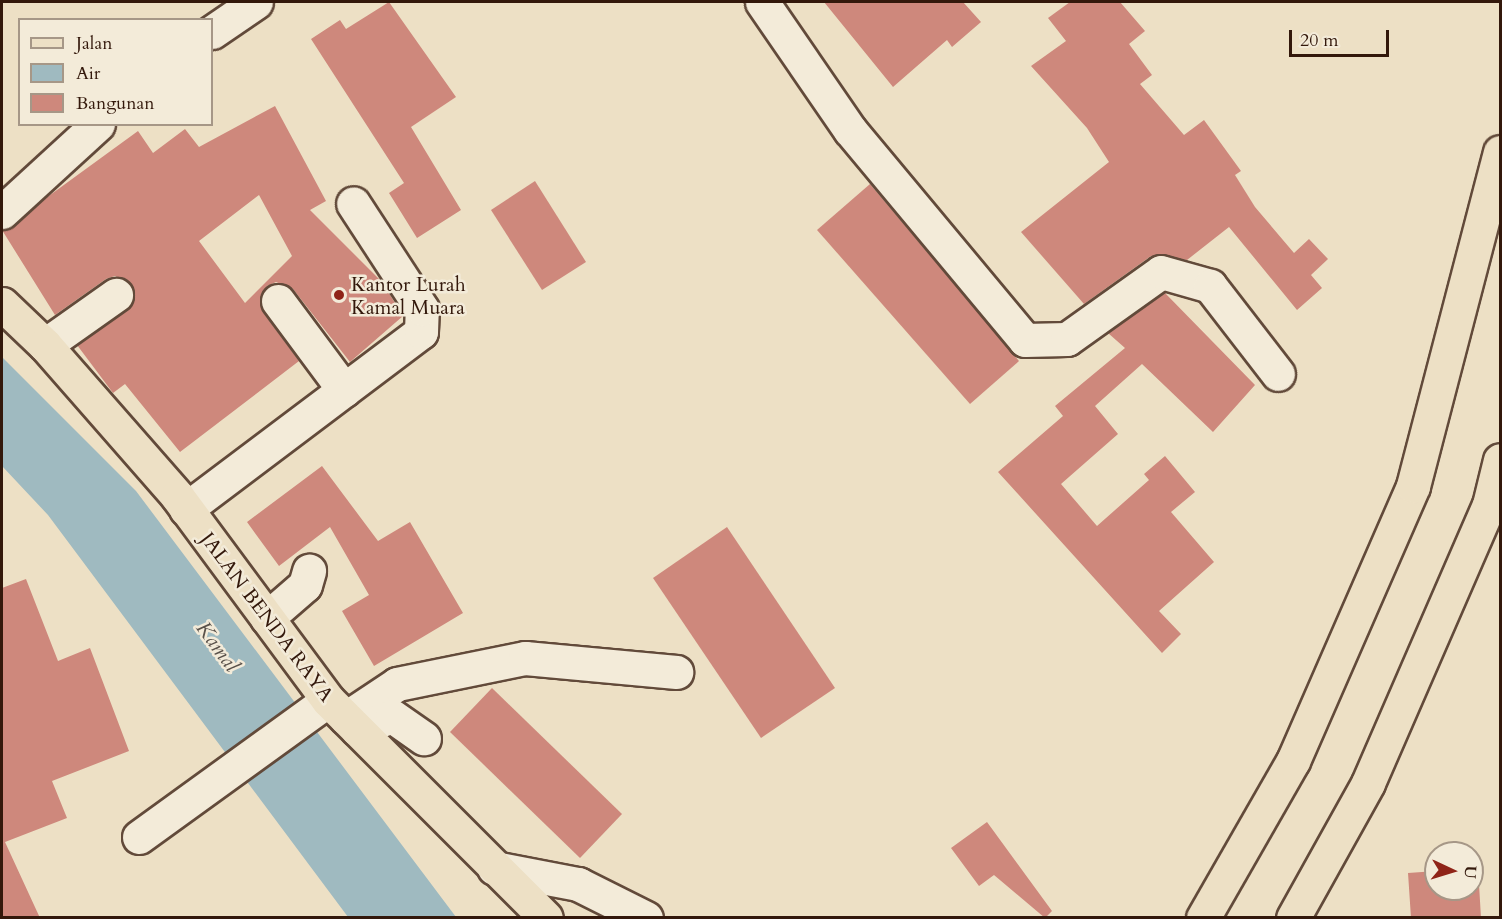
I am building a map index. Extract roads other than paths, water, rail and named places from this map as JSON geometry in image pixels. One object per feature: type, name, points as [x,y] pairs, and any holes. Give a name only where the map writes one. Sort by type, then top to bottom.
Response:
[{"type":"main road","points":[[1203,918],[1293,761],[1413,486],[1500,152]]},
{"type":"main road","name":"JALAN BENDA RAYA","points":[[2,304],[45,345],[186,509],[290,596],[334,715],[546,918]]},
{"type":"main road","points":[[1293,918],[1368,783],[1489,505],[1500,460]]},
{"type":"street","points":[[213,31],[256,2]]},
{"type":"street","points":[[762,2],[850,130],[1025,340],[1067,339],[1161,272],[1210,286],[1278,374]]},
{"type":"street","points":[[2,212],[96,126]]},
{"type":"street","points":[[186,509],[421,332],[422,309],[353,203]]},
{"type":"street","points":[[45,345],[116,295]]},
{"type":"street","points":[[278,301],[344,390]]},
{"type":"street","points":[[139,837],[238,768],[334,715],[397,684],[525,658],[676,672]]},
{"type":"street","points":[[334,715],[392,716],[424,738]]},
{"type":"street","points":[[494,868],[578,885],[646,918]]},
{"type":"water","name":"Kamal","points":[[2,357],[136,491],[456,917],[348,917],[48,515],[2,466]]},
{"type":"place","name":"Kantor Lurah Kamal Muara","points":[[339,295]]}]
